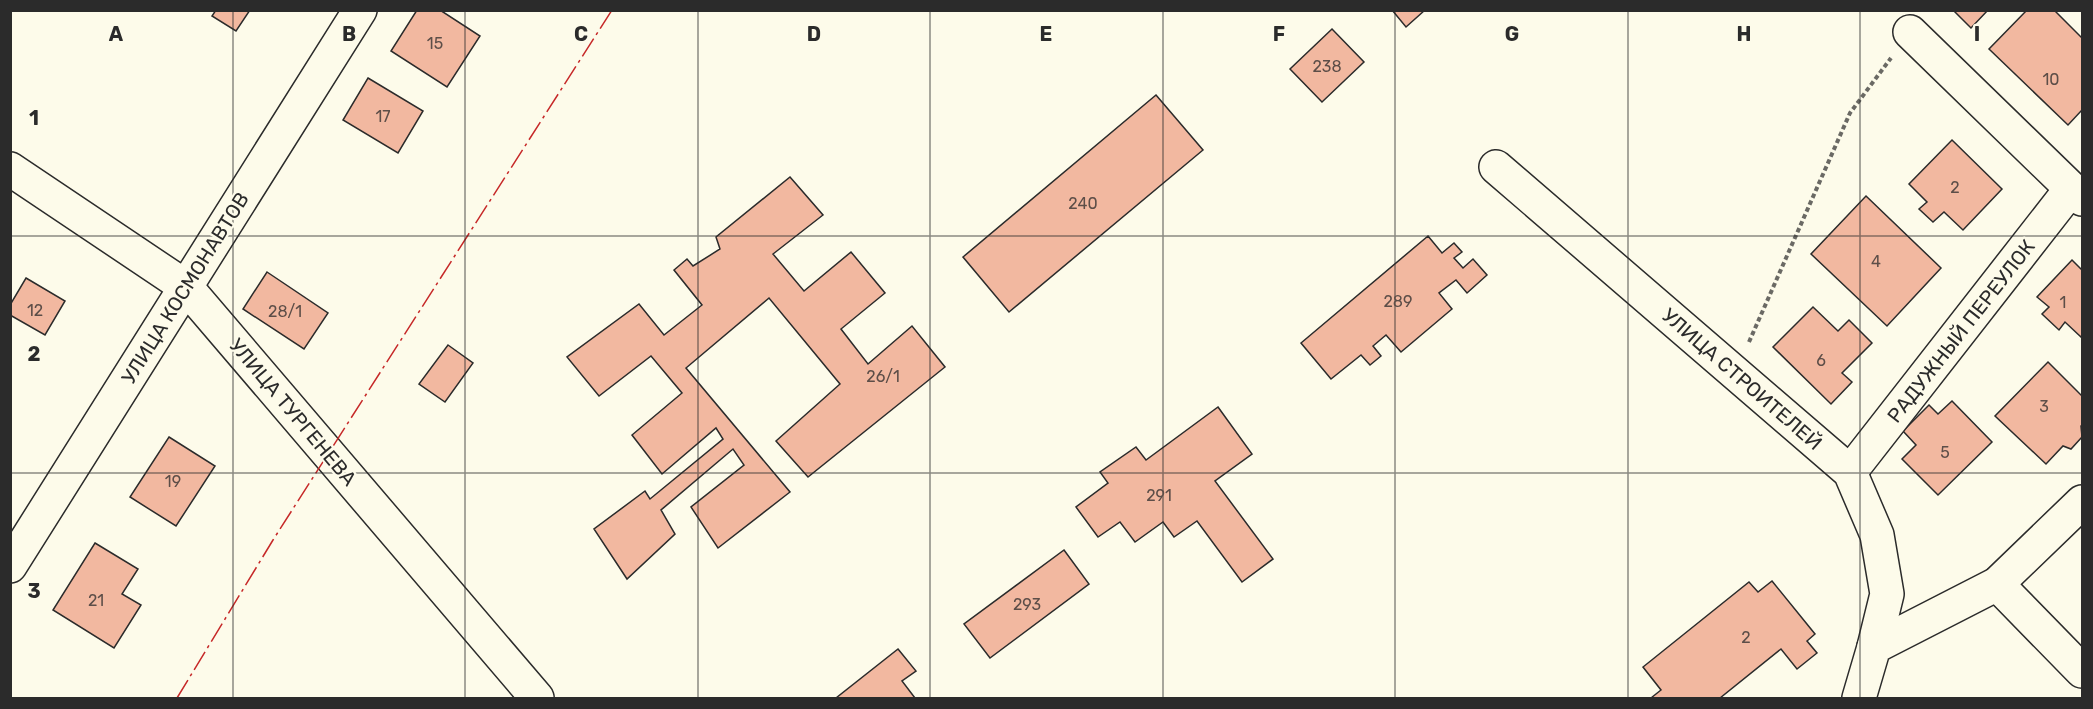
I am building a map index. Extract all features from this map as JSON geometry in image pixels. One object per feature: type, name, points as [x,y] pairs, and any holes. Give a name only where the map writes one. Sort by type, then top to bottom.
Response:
[{"type":"street","name":"УЛИЦА КОСМОНАВТОВ","points":[[10,566],[360,10]]},
{"type":"street","points":[[1910,32],[2077,194]]},
{"type":"street","name":"УЛИЦА СТРОИТЕЛЕЙ","points":[[1496,167],[1850,472],[1877,535],[1887,594],[1859,699]]},
{"type":"street","name":"УЛИЦА ТУРГЕНЕВА","points":[[10,169],[186,287],[537,699]]},
{"type":"street","name":"РАДУЖНЫЙ ПЕРЕУЛОК","points":[[1850,472],[2077,194]]},
{"type":"street","points":[[1874,647],[1997,584],[2082,502]]},
{"type":"street","points":[[1997,584],[2082,671]]},
{"type":"path","points":[[1735,373],[1850,113],[1910,32]]},
{"type":"building","points":[[216,10],[250,10],[236,31],[212,16]]},
{"type":"building","points":[[417,10],[440,10],[480,36],[447,87],[391,51]]},
{"type":"building","points":[[1392,10],[1425,10],[1406,27]]},
{"type":"building","points":[[1953,10],[1988,10],[1971,28]]},
{"type":"building","points":[[2027,10],[2054,10],[2082,38],[2082,110],[2068,125],[1989,49]]},
{"type":"building","points":[[1332,29],[1364,62],[1322,102],[1290,69]]},
{"type":"building","points":[[368,78],[423,111],[398,153],[343,120]]},
{"type":"building","points":[[1156,95],[1203,150],[1009,312],[963,257]]},
{"type":"building","points":[[1952,140],[2002,189],[1963,230],[1944,212],[1933,222],[1919,209],[1927,202],[1909,184]]},
{"type":"building","points":[[790,177],[823,215],[773,254],[804,291],[851,252],[885,293],[841,329],[868,364],[912,326],[945,367],[808,477],[776,441],[840,384],[769,298],[686,368],[790,492],[718,548],[691,507],[744,465],[733,449],[661,510],[675,534],[627,579],[594,529],[645,491],[650,499],[723,439],[716,428],[662,474],[632,435],[682,393],[651,356],[599,396],[567,357],[639,304],[664,335],[702,305],[674,270],[687,259],[693,266],[720,249],[716,237]]},
{"type":"building","points":[[1866,196],[1941,268],[1887,326],[1811,254]]},
{"type":"building","points":[[1428,236],[1442,253],[1454,243],[1462,252],[1454,258],[1463,268],[1473,259],[1487,275],[1467,293],[1456,280],[1439,293],[1452,309],[1401,352],[1386,335],[1373,346],[1381,356],[1370,365],[1361,355],[1331,379],[1301,343]]},
{"type":"building","points":[[2072,260],[2082,270],[2081,337],[2065,322],[2059,330],[2042,314],[2049,307],[2037,297]]},
{"type":"building","points":[[267,272],[328,313],[304,349],[243,309]]},
{"type":"building","points":[[26,278],[65,301],[45,335],[10,315],[10,305]]},
{"type":"building","points":[[1813,307],[1838,331],[1849,320],[1872,343],[1842,373],[1852,382],[1831,404],[1773,347]]},
{"type":"building","points":[[448,345],[473,363],[445,402],[419,384]]},
{"type":"building","points":[[2048,362],[2082,396],[2082,437],[2071,449],[2063,446],[2046,464],[1995,416]]},
{"type":"building","points":[[1952,401],[1992,442],[1938,495],[1902,459],[1916,445],[1903,431],[1929,405],[1938,414]]},
{"type":"building","points":[[1218,407],[1252,454],[1215,481],[1273,559],[1242,582],[1197,521],[1174,537],[1163,522],[1135,542],[1120,522],[1098,537],[1076,507],[1108,483],[1100,472],[1136,447],[1146,460]]},
{"type":"building","points":[[169,437],[215,466],[176,526],[130,497]]},
{"type":"building","points":[[95,543],[138,569],[122,594],[141,605],[114,648],[53,610]]},
{"type":"building","points":[[1064,550],[1089,584],[990,658],[964,624]]},
{"type":"building","points":[[1772,581],[1815,634],[1807,641],[1817,653],[1797,669],[1781,649],[1720,698],[1651,698],[1661,690],[1643,667],[1749,582],[1758,592]]},
{"type":"building","points":[[898,649],[916,671],[902,681],[915,698],[836,698]]},
{"type":"power","points":[[177,698],[273,540],[612,10]]}]
